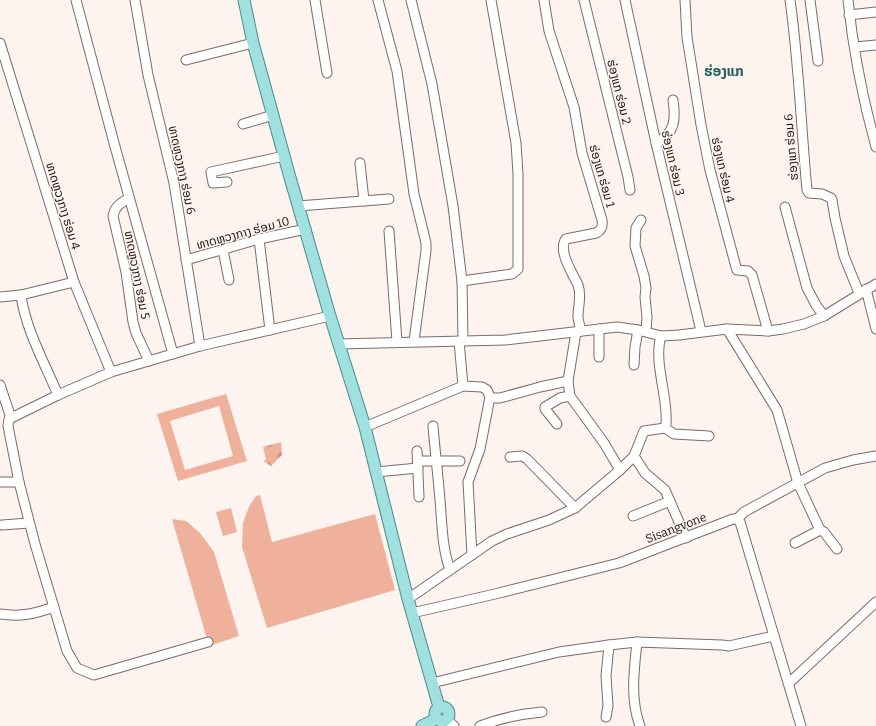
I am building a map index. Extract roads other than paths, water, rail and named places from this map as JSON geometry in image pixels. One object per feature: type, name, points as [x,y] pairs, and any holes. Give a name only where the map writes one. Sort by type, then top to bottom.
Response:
[{"type":"main road","points":[[244,0],[253,43],[298,206],[364,427],[408,599],[439,707],[435,713],[446,722]]},
{"type":"main road","points":[[422,726],[446,722]]},
{"type":"street","points":[[76,0],[173,354]]},
{"type":"street","name":"ທາດຫຼວງກາງ ຮ່ອມ 6","points":[[135,0],[148,74],[174,183],[200,346]]},
{"type":"street","points":[[315,0],[327,73]]},
{"type":"street","points":[[378,0],[397,71],[414,194],[426,243],[419,313],[414,341]]},
{"type":"street","points":[[411,0],[432,84],[458,239],[462,281],[461,341],[463,386]]},
{"type":"street","points":[[462,281],[512,274],[518,269],[518,174],[516,143],[491,0]]},
{"type":"street","name":"ຮ່ອງແກ ຮ່ອມ 1","points":[[544,0],[549,31],[574,107],[582,153],[602,220],[602,225],[596,233],[566,239],[563,245],[570,271],[578,287],[580,296],[578,314],[579,332]]},
{"type":"street","name":"ຮ່ອງແກ ຮ່ອມ 2","points":[[584,0],[630,190]]},
{"type":"street","name":"ຮ່ອງແກ ຮ່ອມ 3","points":[[625,0],[656,143],[702,332]]},
{"type":"street","name":"ຮ່ອງແກ ຮ່ອມ 4","points":[[685,0],[687,37],[714,185],[737,270],[748,272],[752,275],[768,331]]},
{"type":"street","name":"ຮ່ອງແກ ຮ່ອມ 6","points":[[790,0],[798,65],[807,190],[809,193],[828,196],[832,200],[844,256],[863,291]]},
{"type":"street","points":[[810,0],[818,61]]},
{"type":"street","points":[[848,0],[855,47],[876,147]]},
{"type":"street","points":[[850,15],[876,12]]},
{"type":"street","name":"ທາດຫຼວງກາງ ຮ່ອມ 4","points":[[0,43],[74,282],[111,372]]},
{"type":"street","points":[[186,60],[253,43]]},
{"type":"street","points":[[855,47],[876,45]]},
{"type":"street","points":[[656,143],[666,137],[672,127],[675,116],[673,100]]},
{"type":"street","points":[[243,124],[273,115]]},
{"type":"street","points":[[227,182],[213,183],[211,172],[284,156]]},
{"type":"street","points":[[360,163],[364,201]]},
{"type":"street","name":"ທາດຫຼວງກາງ ຮ່ອມ 5","points":[[130,198],[114,210],[114,216],[126,272],[133,322],[136,333],[149,361]]},
{"type":"street","points":[[298,206],[389,199]]},
{"type":"street","points":[[786,207],[807,288],[824,316]]},
{"type":"street","points":[[634,365],[635,347],[647,317],[644,276],[635,246],[636,228],[641,220]]},
{"type":"street","name":"ທາດຫຼວງກາງ ຮ່ອມ 10","points":[[186,260],[259,239],[306,229]]},
{"type":"street","points":[[389,231],[397,342]]},
{"type":"street","points":[[259,239],[270,330]]},
{"type":"street","points":[[223,250],[229,280]]},
{"type":"street","points":[[0,297],[21,294],[74,282]]},
{"type":"street","points":[[338,344],[505,340],[617,327],[661,336],[727,330],[768,331],[793,327],[824,316],[876,284]]},
{"type":"street","points":[[863,291],[876,329]]},
{"type":"street","points":[[21,294],[24,311],[29,325],[58,395]]},
{"type":"street","points":[[0,416],[10,414],[58,395],[111,372],[200,346],[330,316]]},
{"type":"street","points":[[599,329],[599,357]]},
{"type":"street","points":[[727,330],[772,400],[777,410],[798,483],[820,530],[824,532],[837,549]]},
{"type":"street","points":[[579,332],[568,381],[570,396],[604,443],[620,470]]},
{"type":"street","points":[[661,336],[658,348],[666,399],[665,428]]},
{"type":"street","points":[[490,397],[500,398],[568,381]]},
{"type":"street","points":[[0,385],[10,414],[8,423],[19,482],[29,523],[67,652],[77,668],[94,675],[208,642]]},
{"type":"street","points":[[364,427],[463,386],[482,387],[487,390],[490,397],[480,449],[468,482],[472,555]]},
{"type":"street","points":[[557,424],[545,407],[560,398],[570,396]]},
{"type":"street","points":[[433,426],[443,537],[450,570]]},
{"type":"street","points":[[408,599],[492,541],[507,534],[549,520],[575,508],[620,470],[634,456],[642,432],[665,428],[674,434],[709,436]]},
{"type":"street","points":[[417,451],[419,497]]},
{"type":"street","points":[[510,458],[522,456],[528,459],[575,508]]},
{"type":"street","points":[[634,456],[644,473],[665,490],[686,538]]},
{"type":"street","name":"Sisangvone","points":[[412,613],[619,563],[733,519],[737,519],[742,513],[828,467],[853,460],[876,456]]},
{"type":"street","points":[[376,472],[435,461],[460,461]]},
{"type":"street","points":[[0,482],[19,482]]},
{"type":"street","points":[[633,516],[670,501]]},
{"type":"street","points":[[737,519],[740,522],[801,726]]},
{"type":"street","points":[[2,525],[29,523]]},
{"type":"street","points":[[795,543],[820,530]]},
{"type":"street","points":[[789,683],[876,604]]},
{"type":"street","points":[[0,614],[15,616],[33,614],[54,607]]},
{"type":"street","points":[[432,683],[559,652],[609,645],[637,642],[729,646],[774,636]]},
{"type":"street","points":[[637,642],[633,675],[637,719],[640,726]]},
{"type":"street","points":[[606,717],[608,706],[606,676],[609,645]]},
{"type":"street","points":[[480,726],[519,714],[542,712]]},
{"type":"district","name":"ຮ່ອງແກ","points":[[724,71]]}]
